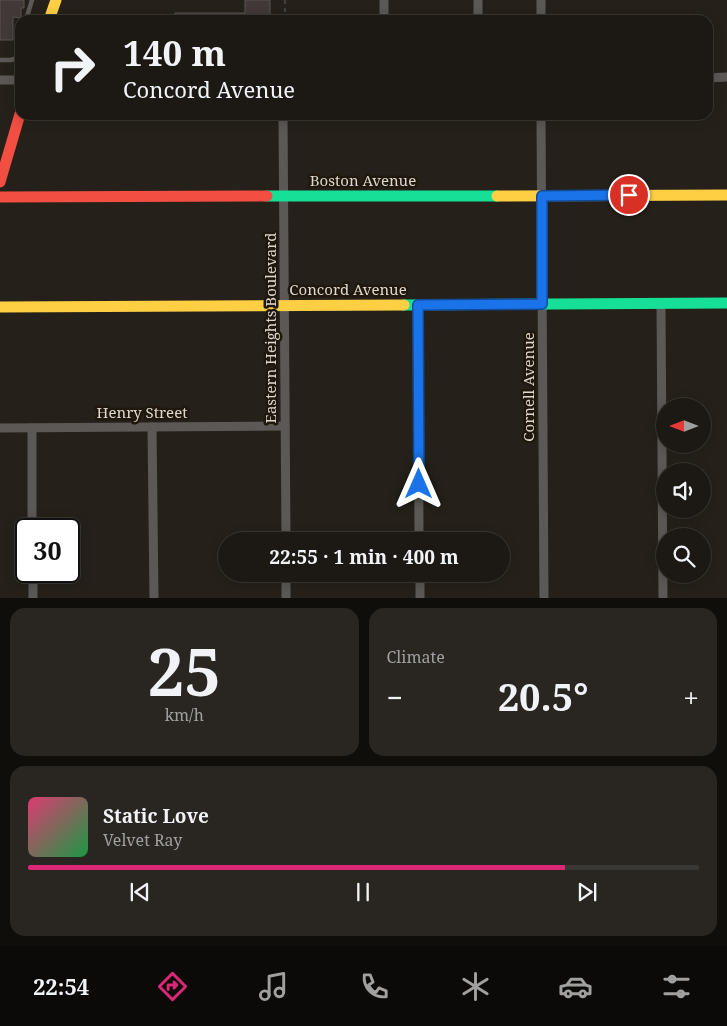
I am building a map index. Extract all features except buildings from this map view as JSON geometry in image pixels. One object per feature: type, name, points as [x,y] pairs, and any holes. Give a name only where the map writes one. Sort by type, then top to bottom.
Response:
[{"type":"street","points":[[51,15],[56,0]]},
{"type":"street","points":[[384,0],[384,15]]},
{"type":"street","points":[[478,0],[478,15]]},
{"type":"street","points":[[541,0],[541,15]]},
{"type":"street","points":[[713,78],[727,77]]},
{"type":"street","points":[[0,80],[15,80]]},
{"type":"street","points":[[0,182],[18,120]]},
{"type":"street","name":"Eastern Heights Boulevard","points":[[283,120],[286,532]]},
{"type":"street","name":"Cornell Avenue","points":[[542,120],[544,598]]},
{"type":"street","name":"Boston Avenue","points":[[0,197],[727,195]]},
{"type":"street","name":"Concord Avenue","points":[[0,307],[727,303]]},
{"type":"street","points":[[661,304],[663,598]]},
{"type":"street","points":[[418,305],[420,532]]},
{"type":"street","name":"Henry Street","points":[[0,428],[285,426]]},
{"type":"street","points":[[152,427],[154,598]]},
{"type":"street","points":[[32,428],[32,518]]},
{"type":"street","points":[[286,582],[286,598]]},
{"type":"street","points":[[420,582],[420,598]]},
{"type":"street","points":[[33,583],[33,598]]},
{"type":"lane","points":[[28,15],[32,0]]},
{"type":"lane","points":[[0,60],[15,59]]},
{"type":"path","points":[[285,0],[285,15]]},
{"type":"traffic: fast","points":[[267,196],[497,196]]},
{"type":"traffic: fast","points":[[404,305],[727,303]]},
{"type":"traffic: slow","points":[[51,15],[56,0]]},
{"type":"traffic: slow","points":[[497,196],[727,195]]},
{"type":"traffic: slow","points":[[0,307],[404,305]]},
{"type":"traffic: jam","points":[[0,182],[18,120]]},
{"type":"traffic: jam","points":[[0,197],[267,196]]},
{"type":"route","points":[[419,484],[418,305],[542,304],[542,196],[629,195]]}]
